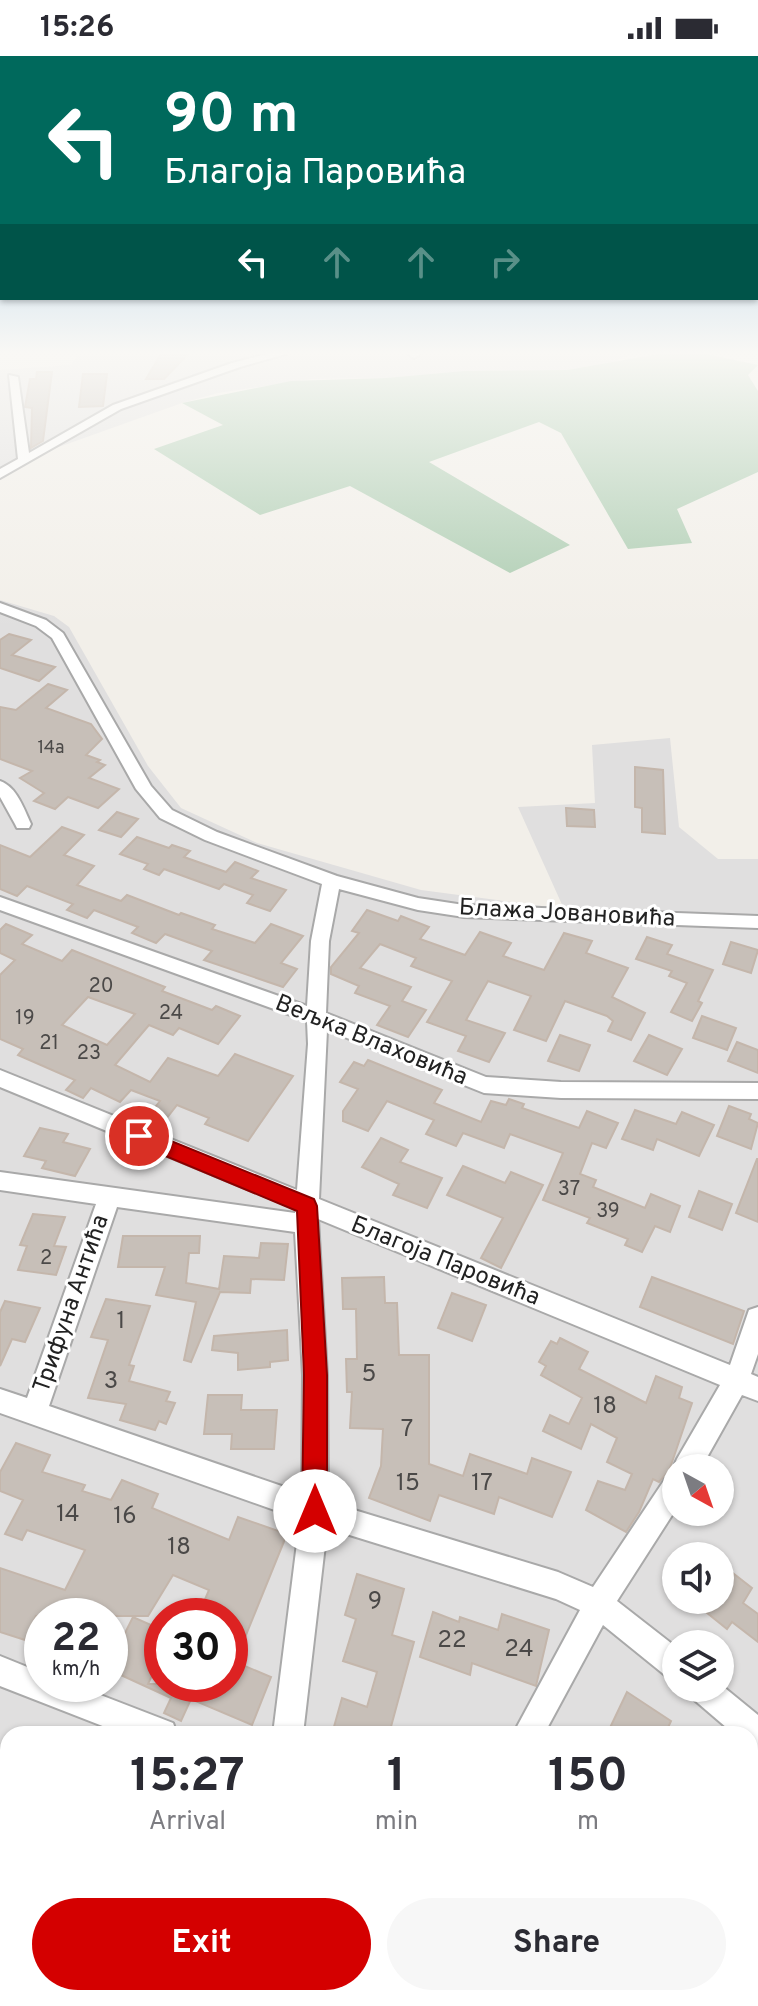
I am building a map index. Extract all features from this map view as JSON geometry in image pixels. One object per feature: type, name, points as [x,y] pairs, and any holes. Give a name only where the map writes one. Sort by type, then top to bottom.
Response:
[{"type":"street","points":[[22,445],[24,461]]},
{"type":"street","points":[[0,474],[52,445]]},
{"type":"street","name":"Блажа Јовановића","points":[[1,616],[20,614],[52,630],[63,642],[144,789],[166,814],[211,836],[332,881],[418,904],[476,913],[758,922]]},
{"type":"street","points":[[0,786],[13,802],[23,824]]},
{"type":"street","points":[[289,1726],[315,1511],[315,1375],[306,1215],[318,1044],[316,1017],[320,944],[324,908],[332,881]]},
{"type":"street","name":"Вељка Влаховића","points":[[0,903],[316,1017],[484,1085],[561,1090],[758,1091]]},
{"type":"street","name":"Благоја Паровића","points":[[0,1078],[306,1215],[747,1385]]},
{"type":"street","points":[[0,1181],[306,1215]]},
{"type":"street","name":"Трифуна Антића","points":[[34,1413],[110,1195]]},
{"type":"street","points":[[696,1454],[747,1385],[758,1318]]},
{"type":"street","points":[[0,1401],[315,1511],[558,1586],[599,1604],[662,1655]]},
{"type":"street","points":[[532,1726],[599,1604],[662,1507]]},
{"type":"street","points":[[0,1671],[141,1726]]},
{"type":"street","points":[[719,1702],[747,1726]]},
{"type":"shaded area","points":[[0,445],[64,445],[0,468]]},
{"type":"shaded area","points":[[0,600],[54,616],[69,627],[148,766],[181,808],[257,843],[421,890],[564,909],[518,807],[595,803],[592,745],[670,738],[679,827],[718,859],[758,859],[758,1726],[0,1726]]},
{"type":"green space","points":[[166,445],[476,445],[429,462],[570,545],[510,573],[350,486],[260,515],[154,449]]},
{"type":"green space","points":[[568,445],[758,445],[758,472],[677,509],[692,543],[628,549]]},
{"type":"building","points":[[9,634],[31,640],[12,655],[55,667],[39,681],[0,668],[0,640]]},
{"type":"building","points":[[48,684],[67,690],[46,708],[91,724],[102,739],[86,755],[105,765],[89,778],[119,789],[98,808],[68,797],[55,809],[34,801],[44,793],[20,778],[32,771],[0,759],[0,707],[16,710]]},
{"type":"building","points":[[635,767],[663,770],[665,834],[642,832],[642,808],[635,807]]},
{"type":"building","points":[[566,808],[594,810],[595,827],[567,826]]},
{"type":"building","points":[[117,812],[138,819],[121,837],[99,830]]},
{"type":"building","points":[[62,827],[84,835],[64,855],[94,866],[77,885],[121,901],[127,895],[215,925],[212,929],[255,943],[271,924],[303,936],[281,963],[297,969],[283,987],[204,960],[212,951],[165,934],[156,943],[132,933],[138,927],[94,910],[87,918],[67,910],[73,904],[27,886],[17,896],[0,889],[0,845],[30,857]]},
{"type":"building","points":[[137,837],[169,848],[172,845],[190,851],[184,857],[226,872],[235,862],[258,871],[251,878],[286,890],[270,911],[247,903],[253,895],[224,884],[219,889],[164,869],[159,875],[144,869],[148,864],[120,854]]},
{"type":"building","points":[[367,910],[398,921],[401,916],[429,927],[420,939],[465,955],[480,932],[511,943],[503,956],[544,970],[564,933],[592,941],[586,953],[628,968],[612,997],[645,1013],[631,1040],[608,1031],[613,1021],[607,1016],[565,1001],[546,1041],[514,1030],[531,996],[488,981],[466,1020],[505,1033],[489,1062],[458,1051],[466,1036],[427,1022],[452,981],[411,966],[416,958],[380,944],[360,968],[411,987],[402,1001],[426,1010],[408,1037],[377,1025],[390,1006],[355,993],[359,986],[331,974],[331,967],[359,933],[352,931]]},
{"type":"building","points":[[6,924],[32,935],[22,944],[62,961],[72,950],[165,987],[162,991],[212,1010],[216,1006],[240,1016],[218,1044],[179,1028],[173,1035],[149,1025],[115,1065],[150,1082],[168,1058],[218,1076],[235,1054],[293,1076],[248,1141],[205,1124],[209,1118],[177,1105],[159,1128],[144,1121],[160,1101],[131,1090],[120,1102],[91,1088],[83,1098],[66,1090],[75,1080],[18,1055],[23,1049],[0,1039],[0,975],[15,960],[0,953],[0,930]],"holes":[[[88,997],[135,1014],[107,1045],[62,1025]]]},
{"type":"building","points":[[647,937],[672,945],[667,954],[713,970],[692,1021],[671,1012],[687,983],[669,976],[672,971],[636,959]]},
{"type":"building","points":[[731,942],[758,950],[751,973],[723,964]]},
{"type":"building","points":[[702,1016],[736,1028],[727,1050],[693,1038]]},
{"type":"building","points":[[560,1035],[590,1045],[579,1071],[548,1061]]},
{"type":"building","points":[[649,1035],[682,1049],[667,1075],[634,1061]]},
{"type":"building","points":[[737,1042],[758,1050],[758,1073],[728,1061]]},
{"type":"building","points":[[368,1060],[442,1090],[434,1103],[481,1122],[491,1101],[506,1105],[509,1099],[524,1104],[522,1108],[579,1128],[587,1111],[618,1123],[606,1148],[592,1143],[580,1174],[596,1180],[593,1187],[645,1208],[651,1194],[680,1206],[670,1232],[655,1226],[642,1252],[625,1245],[628,1239],[587,1223],[590,1218],[543,1200],[563,1153],[510,1134],[504,1148],[463,1133],[456,1146],[426,1134],[434,1120],[387,1101],[368,1131],[343,1121],[343,1111],[358,1089],[340,1082],[354,1062],[364,1066]]},
{"type":"building","points":[[729,1106],[751,1114],[749,1119],[758,1123],[751,1149],[717,1136]]},
{"type":"building","points":[[635,1110],[676,1124],[682,1112],[714,1125],[699,1156],[657,1139],[653,1150],[622,1139]]},
{"type":"building","points":[[40,1128],[68,1134],[63,1142],[90,1149],[75,1176],[42,1168],[46,1161],[24,1156]]},
{"type":"building","points":[[381,1138],[408,1150],[400,1162],[442,1178],[427,1208],[393,1195],[399,1184],[362,1167]]},
{"type":"building","points":[[758,1159],[758,1222],[736,1213]]},
{"type":"building","points":[[463,1166],[505,1183],[511,1172],[543,1185],[501,1268],[481,1258],[503,1218],[447,1195]]},
{"type":"building","points":[[699,1191],[732,1204],[722,1230],[689,1217]]},
{"type":"building","points":[[33,1214],[65,1217],[54,1246],[66,1247],[56,1275],[18,1270],[27,1246],[20,1245]]},
{"type":"building","points":[[123,1236],[200,1236],[199,1253],[189,1253],[186,1283],[219,1289],[224,1256],[259,1258],[261,1243],[288,1244],[284,1280],[251,1279],[250,1293],[220,1292],[191,1362],[184,1360],[196,1302],[156,1295],[165,1267],[118,1267]]},
{"type":"building","points":[[384,1277],[385,1303],[397,1303],[399,1355],[429,1355],[429,1464],[463,1476],[470,1454],[527,1474],[532,1458],[571,1472],[552,1517],[499,1497],[494,1514],[439,1495],[430,1521],[369,1498],[381,1466],[383,1429],[350,1428],[352,1392],[347,1392],[346,1359],[357,1359],[356,1309],[343,1309],[342,1278]]},
{"type":"building","points":[[652,1277],[744,1311],[733,1344],[640,1307]]},
{"type":"building","points":[[452,1293],[486,1305],[472,1341],[438,1328]]},
{"type":"building","points":[[106,1299],[150,1306],[129,1365],[134,1366],[129,1381],[170,1392],[166,1401],[175,1403],[166,1424],[159,1421],[155,1430],[120,1420],[126,1404],[88,1398],[108,1340],[91,1337]]},
{"type":"building","points":[[5,1301],[40,1308],[25,1342],[12,1339],[0,1366],[0,1312]]},
{"type":"building","points":[[287,1330],[288,1360],[270,1362],[270,1367],[238,1370],[238,1353],[212,1350],[214,1336]]},
{"type":"building","points":[[560,1338],[588,1352],[579,1369],[646,1403],[656,1376],[682,1387],[679,1398],[692,1403],[675,1454],[662,1454],[662,1479],[659,1482],[653,1479],[639,1512],[626,1532],[586,1510],[598,1481],[625,1490],[632,1474],[607,1462],[617,1438],[591,1424],[581,1449],[543,1431],[550,1415],[569,1424],[582,1398],[541,1375],[546,1366],[539,1362],[551,1341],[557,1344]]},
{"type":"building","points":[[208,1395],[242,1395],[241,1410],[277,1410],[274,1449],[231,1449],[232,1434],[204,1434]]},
{"type":"building","points":[[16,1443],[50,1455],[42,1472],[85,1485],[82,1491],[111,1500],[122,1480],[158,1494],[152,1508],[229,1540],[238,1517],[287,1534],[248,1630],[248,1598],[206,1598],[209,1590],[173,1575],[159,1598],[144,1598],[144,1616],[128,1616],[128,1598],[24,1598],[24,1640],[0,1632],[0,1568],[65,1590],[85,1550],[27,1530],[22,1540],[5,1534],[23,1500],[0,1491],[0,1472]]},
{"type":"building","points":[[357,1574],[404,1589],[392,1635],[414,1642],[391,1726],[334,1726],[342,1698],[367,1707],[377,1672],[343,1661],[356,1619],[345,1615]]},
{"type":"building","points":[[734,1574],[752,1588],[743,1603],[758,1614],[758,1642],[732,1622],[727,1629],[708,1614],[734,1614]]},
{"type":"building","points":[[433,1612],[459,1622],[460,1617],[498,1630],[502,1614],[549,1630],[536,1686],[472,1663],[470,1675],[420,1657]]},
{"type":"building","points":[[133,1617],[144,1622],[144,1686],[128,1678],[128,1627]]},
{"type":"building","points":[[248,1667],[271,1677],[252,1725],[198,1702],[248,1702]]},
{"type":"building","points":[[627,1692],[671,1721],[669,1726],[611,1726]]},
{"type":"building","points":[[169,1702],[190,1702],[181,1721],[164,1713]]},
{"type":"route","points":[[139,1136],[307,1206],[315,1375],[315,1511]]}]
